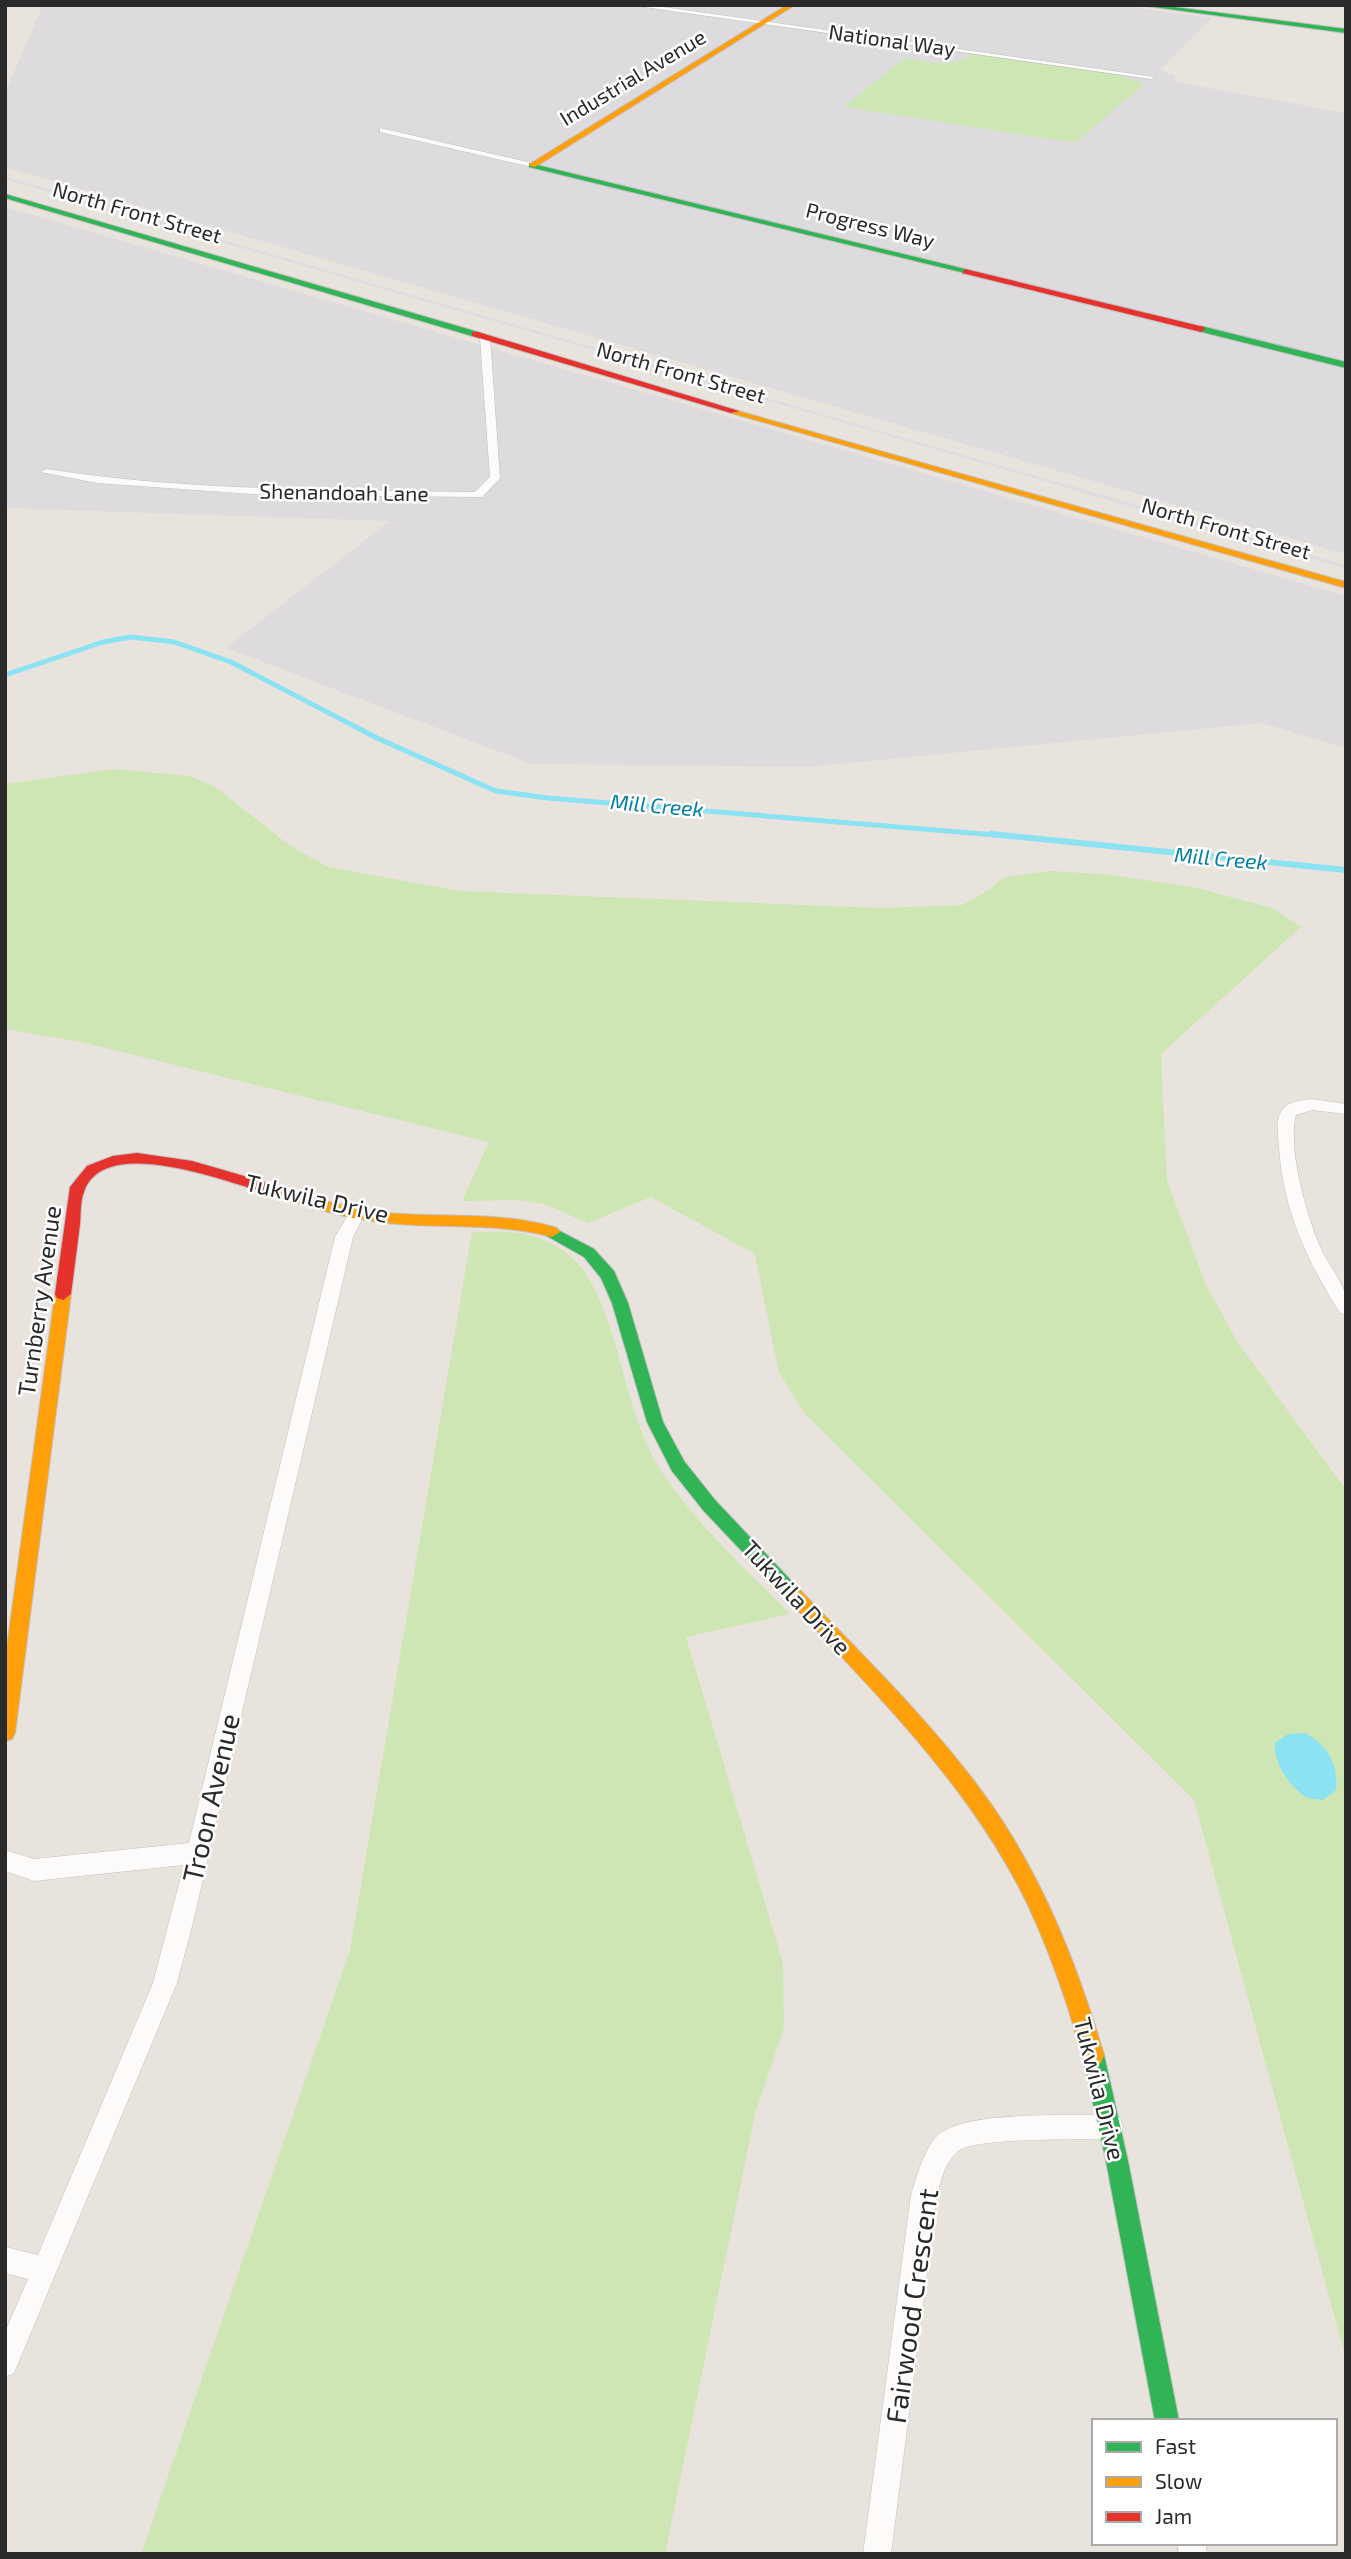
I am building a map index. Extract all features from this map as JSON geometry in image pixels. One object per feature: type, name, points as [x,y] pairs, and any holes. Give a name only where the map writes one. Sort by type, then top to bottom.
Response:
[{"type":"street","name":"National Way","points":[[634,5],[1151,77]]},
{"type":"street","name":"Industrial Avenue","points":[[532,165],[792,5]]},
{"type":"street","points":[[1142,5],[1346,31]]},
{"type":"street","name":"Progress Way","points":[[383,130],[1346,366]]},
{"type":"street","name":"North Front Street","points":[[5,196],[986,484],[1346,585]]},
{"type":"street","name":"Shenandoah Lane","points":[[46,472],[97,480],[268,492],[478,495],[495,478],[485,338]]},
{"type":"street","points":[[1346,1109],[1314,1105],[1292,1109],[1287,1115],[1286,1126],[1288,1171],[1296,1208],[1318,1262],[1346,1308]]},
{"type":"street","name":"Tukwila Drive","points":[[90,1170],[115,1160],[157,1158],[357,1213],[425,1221],[498,1219],[530,1223],[567,1238],[592,1255],[604,1268],[611,1280],[653,1418],[678,1467],[736,1534],[920,1731],[972,1794],[1002,1837],[1042,1911],[1065,1966],[1099,2072],[1167,2419]]},
{"type":"street","name":"Turnberry Avenue","points":[[5,1733],[78,1189],[81,1179],[90,1170]]},
{"type":"street","name":"Troon Avenue","points":[[5,2364],[165,1983],[344,1237],[357,1213]]},
{"type":"street","points":[[5,1860],[34,1870],[198,1853]]},
{"type":"street","name":"Fairwood Crescent","points":[[877,2554],[924,2195],[936,2158],[954,2138],[974,2134],[1111,2127]]},
{"type":"street","points":[[5,2260],[45,2270]]},
{"type":"shaded area","points":[[43,5],[1113,5],[1212,18],[1160,70],[1174,75],[1176,82],[1346,113],[1346,554],[5,167],[5,93]]},
{"type":"shaded area","points":[[5,207],[1346,596],[1346,748],[1262,723],[807,767],[532,764],[226,648],[390,521],[5,508]]},
{"type":"green space","points":[[972,54],[1116,74],[1144,84],[1076,143],[843,107],[905,58],[948,63]]},
{"type":"green space","points":[[113,769],[189,776],[214,786],[289,845],[328,867],[460,891],[880,908],[962,905],[989,890],[1005,877],[1049,871],[1106,874],[1197,888],[1272,908],[1301,927],[1161,1054],[1167,1180],[1205,1283],[1238,1343],[1346,1490],[1346,2359],[1194,1800],[806,1415],[779,1373],[755,1254],[651,1197],[588,1223],[544,1204],[518,1200],[462,1201],[489,1142],[81,1042],[5,1029],[5,784]]},
{"type":"green space","points":[[472,1232],[512,1232],[536,1237],[562,1250],[579,1264],[596,1292],[606,1316],[638,1423],[662,1472],[706,1528],[790,1614],[686,1637],[783,1963],[784,2028],[755,2114],[665,2554],[141,2554],[350,1950]]},
{"type":"water","points":[[1305,1733],[1326,1750],[1333,1764],[1336,1790],[1323,1800],[1308,1798],[1300,1792],[1279,1766],[1275,1743],[1288,1734]]},
{"type":"waterway","name":"Mill Creek","points":[[5,675],[103,642],[131,637],[174,642],[231,662],[377,738],[496,791],[548,798],[1008,836]]},
{"type":"waterway","name":"Mill Creek","points":[[991,834],[1346,870]]},
{"type":"railway","points":[[5,178],[1076,489]]},
{"type":"railway","points":[[170,194],[216,208],[256,231]]},
{"type":"railway","points":[[154,207],[1138,489]]},
{"type":"railway","points":[[1069,487],[1346,567]]},
{"type":"railway","points":[[1132,487],[1346,548]]},
{"type":"traffic: fast","points":[[1142,5],[1346,31]]},
{"type":"traffic: fast","points":[[532,165],[965,271]]},
{"type":"traffic: fast","points":[[5,196],[475,334]]},
{"type":"traffic: fast","points":[[1201,329],[1346,365]]},
{"type":"traffic: fast","points":[[552,1232],[589,1253],[608,1275],[620,1303],[655,1422],[678,1466],[709,1505],[794,1595]]},
{"type":"traffic: fast","points":[[1093,2055],[1117,2161],[1167,2419]]},
{"type":"traffic: slow","points":[[532,165],[792,5]]},
{"type":"traffic: slow","points":[[734,411],[1346,585]]},
{"type":"traffic: slow","points":[[263,1187],[324,1206],[371,1216],[491,1221],[532,1226],[552,1232]]},
{"type":"traffic: slow","points":[[5,1733],[63,1294]]},
{"type":"traffic: slow","points":[[794,1595],[907,1715],[984,1811],[1020,1870],[1045,1921],[1067,1974],[1093,2055]]},
{"type":"traffic: jam","points":[[965,271],[1201,329]]},
{"type":"traffic: jam","points":[[475,334],[734,411]]},
{"type":"traffic: jam","points":[[63,1294],[76,1194],[78,1187],[92,1170],[113,1161],[164,1161],[192,1166],[263,1187]]}]
